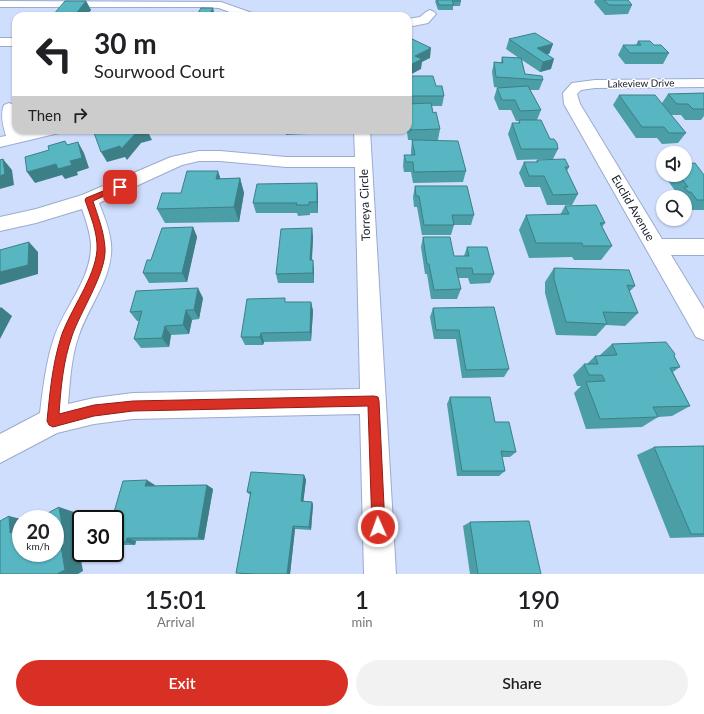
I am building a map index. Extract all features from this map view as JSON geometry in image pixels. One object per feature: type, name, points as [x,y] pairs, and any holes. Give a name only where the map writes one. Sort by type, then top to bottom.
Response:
[{"type":"street","points":[[0,4],[139,2],[155,4],[172,2],[205,2],[224,3],[243,12]]},
{"type":"street","points":[[199,12],[205,2]]},
{"type":"street","points":[[218,12],[224,3]]},
{"type":"street","points":[[150,12],[155,4]]},
{"type":"street","points":[[412,23],[424,20],[430,14]]},
{"type":"street","points":[[0,42],[12,42]]},
{"type":"street","name":"Lakeview Drive","points":[[577,86],[595,84],[704,83]]},
{"type":"street","name":"Euclid Avenue","points":[[577,86],[570,93],[572,104],[704,330]]},
{"type":"street","points":[[8,114],[7,141],[36,134]]},
{"type":"street","points":[[362,134],[363,162]]},
{"type":"street","name":"Torreya Circle","points":[[0,224],[36,216],[89,200],[177,161],[199,156],[220,156],[286,162],[363,162],[380,574]]},
{"type":"street","points":[[53,421],[60,361],[67,336],[96,270],[101,250],[99,230],[89,200]]},
{"type":"street","points":[[656,247],[704,246]]},
{"type":"street","points":[[0,449],[53,421],[94,411],[133,406],[374,401]]},
{"type":"building","points":[[437,0],[461,1],[452,1],[454,5],[439,5]]},
{"type":"building","points":[[604,0],[628,0],[632,5],[609,5]]},
{"type":"building","points":[[65,1],[86,1],[77,12],[56,12]]},
{"type":"building","points":[[201,8],[213,8],[211,12],[199,12]]},
{"type":"building","points":[[535,33],[553,44],[537,48],[554,59],[543,62],[509,39]]},
{"type":"building","points":[[412,39],[431,48],[415,56],[422,59],[412,64]]},
{"type":"building","points":[[638,41],[650,41],[654,45],[661,45],[669,53],[630,53],[623,45],[641,45]]},
{"type":"building","points":[[502,57],[521,58],[525,74],[542,76],[543,80],[496,77],[494,62],[503,63]]},
{"type":"building","points":[[412,76],[433,76],[436,86],[442,86],[444,96],[412,96]]},
{"type":"building","points":[[528,86],[541,110],[520,111],[515,100],[502,100],[497,88]]},
{"type":"building","points":[[704,93],[704,109],[693,109],[688,104],[677,104],[668,94]]},
{"type":"building","points":[[619,95],[655,95],[686,133],[669,133],[664,127],[642,127]]},
{"type":"building","points":[[431,103],[433,113],[436,112],[440,129],[412,130],[412,104]]},
{"type":"building","points":[[519,120],[541,120],[550,139],[554,139],[557,143],[558,149],[521,149],[512,123],[520,123]]},
{"type":"building","points":[[94,134],[135,134],[121,149],[120,146],[101,152]]},
{"type":"building","points":[[412,140],[458,141],[466,171],[414,172],[413,162],[406,162],[404,155],[415,155]]},
{"type":"building","points":[[65,141],[67,145],[78,142],[82,158],[70,161],[72,165],[58,169],[56,164],[27,172],[25,157],[49,150],[48,146]]},
{"type":"building","points":[[3,159],[5,174],[0,176],[0,160]]},
{"type":"building","points":[[565,159],[569,167],[565,167],[578,194],[553,195],[544,176],[529,176],[524,162],[538,162],[537,160]]},
{"type":"building","points":[[692,163],[695,163],[704,175],[704,200],[697,200],[692,193],[692,190],[686,190],[684,187],[688,187],[684,182],[692,182]]},
{"type":"building","points":[[187,171],[218,171],[216,179],[240,178],[234,207],[157,209],[162,193],[181,193]]},
{"type":"building","points":[[317,183],[317,202],[309,202],[309,205],[296,205],[297,203],[253,203],[257,184]]},
{"type":"building","points":[[415,186],[467,186],[474,215],[452,215],[454,225],[424,225],[419,196],[416,196]]},
{"type":"building","points":[[596,205],[605,223],[600,223],[612,246],[583,246],[582,243],[536,243],[526,215],[569,214],[565,206]]},
{"type":"building","points":[[193,227],[182,273],[143,273],[147,260],[151,260],[162,228]]},
{"type":"building","points":[[312,228],[310,260],[313,260],[313,273],[276,274],[281,229]]},
{"type":"building","points":[[423,237],[450,237],[454,256],[469,256],[467,247],[487,247],[494,274],[473,274],[472,268],[456,268],[461,289],[434,290],[429,264],[427,264]]},
{"type":"building","points":[[29,242],[28,265],[0,272],[0,250]]},
{"type":"building","points":[[554,268],[629,270],[635,286],[627,285],[638,313],[603,312],[607,324],[566,322],[554,279]]},
{"type":"building","points":[[198,288],[194,310],[186,310],[183,325],[165,326],[162,338],[134,339],[142,311],[130,312],[136,291]]},
{"type":"building","points":[[285,298],[285,302],[311,302],[310,332],[261,333],[260,337],[241,337],[247,299]]},
{"type":"building","points":[[494,307],[509,369],[466,370],[459,330],[436,330],[433,308]]},
{"type":"building","points":[[666,342],[675,354],[674,356],[680,367],[670,368],[690,406],[653,407],[658,417],[600,419],[586,382],[605,381],[602,375],[589,375],[584,364],[598,364],[595,356],[617,355],[612,344]]},
{"type":"building","points":[[450,397],[490,397],[495,422],[509,422],[516,452],[501,451],[505,471],[462,471]]},
{"type":"building","points":[[704,446],[704,534],[691,534],[654,447]]},
{"type":"building","points":[[251,472],[304,475],[301,501],[312,502],[309,527],[293,526],[287,574],[236,573],[251,492],[247,492]]},
{"type":"building","points":[[147,480],[145,486],[207,485],[198,538],[127,538],[126,542],[124,542],[124,510],[115,510],[123,481]]},
{"type":"building","points":[[9,516],[10,533],[12,532],[12,562],[64,562],[65,570],[57,574],[0,574],[0,521]]},
{"type":"building","points":[[529,521],[541,574],[478,574],[470,522]]},
{"type":"route","points":[[120,187],[89,200],[99,230],[101,250],[96,270],[67,336],[58,368],[53,421],[94,411],[133,406],[374,401],[378,527]]}]
